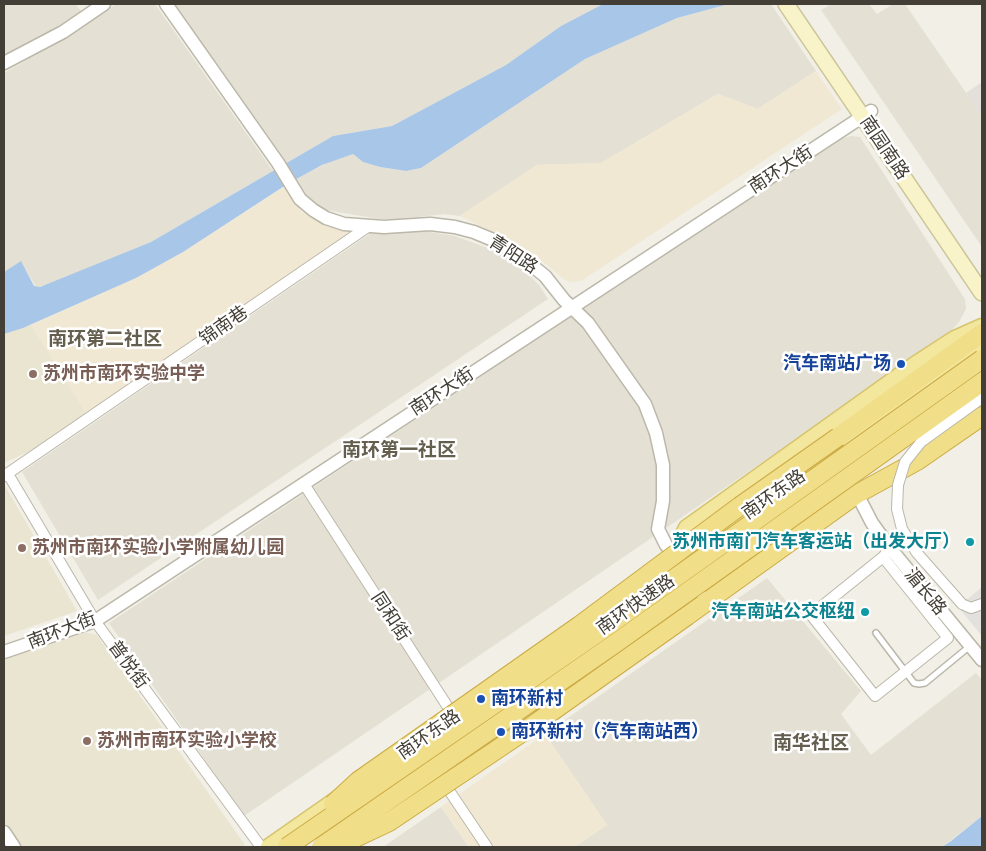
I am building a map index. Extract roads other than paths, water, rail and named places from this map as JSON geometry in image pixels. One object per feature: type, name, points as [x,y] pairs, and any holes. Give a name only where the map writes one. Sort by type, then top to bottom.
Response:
[{"type":"highway","points":[[286,847],[358,781],[580,625],[740,506],[982,333]]},
{"type":"highway","name":"南环快速路","points":[[286,847],[610,624],[982,359]]},
{"type":"highway","name":"南环快速路","points":[[321,847],[613,645],[982,382]]},
{"type":"highway","points":[[336,847],[389,822],[523,732],[857,494],[917,461],[982,416]]},
{"type":"main road","name":"南园南路","points":[[786,4],[982,276]]},
{"type":"main road","name":"南园南路","points":[[798,4],[982,293]]},
{"type":"main road","points":[[679,561],[682,538],[687,528],[915,364],[955,339],[982,327]]},
{"type":"main road","name":"南环东路","points":[[269,847],[679,561],[982,346]]},
{"type":"main road","name":"南环东路","points":[[336,847],[982,393]]},
{"type":"main road","points":[[546,699],[579,698],[599,685],[826,523],[857,494]]},
{"type":"street","points":[[4,63],[63,32],[104,4]]},
{"type":"street","name":"青阳路","points":[[166,4],[278,163],[300,199],[313,210],[326,218],[344,224],[384,227],[430,224],[455,227],[474,232],[498,242],[525,260],[545,276],[571,307],[588,323],[645,404],[656,433],[663,465],[663,501],[658,529],[666,545],[699,591]]},
{"type":"street","name":"南环大街","points":[[4,652],[95,621],[867,114]]},
{"type":"street","name":"锦南巷","points":[[6,475],[369,226]]},
{"type":"street","points":[[982,398],[921,442],[905,462],[898,485],[897,509],[902,530],[917,552],[962,604],[971,608],[982,604]]},
{"type":"street","name":"普悦街","points":[[6,475],[95,621],[261,847]]},
{"type":"street","name":"同和街","points":[[304,484],[455,718],[477,748]]},
{"type":"street","name":"湄长路","points":[[857,494],[886,553],[982,660]]},
{"type":"street","points":[[886,553],[948,638],[875,696],[810,615],[844,592],[886,553]]},
{"type":"street","points":[[438,776],[487,847]]},
{"type":"street","points":[[4,832],[14,847]]},
{"type":"lane","points":[[876,633],[914,683],[919,684],[925,683],[970,646]]},
{"type":"water","points":[[603,4],[729,4],[677,18],[585,59],[421,168],[406,171],[380,167],[363,162],[353,154],[322,165],[289,183],[183,252],[136,278],[23,328],[4,334],[4,272],[21,261],[34,286],[40,287],[151,242],[333,136],[392,126],[506,65],[561,26]]},
{"type":"water","points":[[982,816],[982,847],[942,847],[951,841]]},
{"type":"place","name":"汽车南站广场","points":[[901,364]]},
{"type":"place","name":"苏州市南环实验中学","points":[[33,374]]},
{"type":"place","name":"苏州市南门汽车客运站（出发大厅）","points":[[970,542]]},
{"type":"place","name":"苏州市南环实验小学附属幼儿园","points":[[22,548]]},
{"type":"place","name":"汽车南站公交枢纽","points":[[865,612]]},
{"type":"place","name":"南环新村","points":[[481,699]]},
{"type":"place","name":"南环新村（汽车南站西）","points":[[501,732]]},
{"type":"place","name":"苏州市南环实验小学校","points":[[87,741]]},
{"type":"district","name":"南环第二社区","points":[[105,340]]},
{"type":"district","name":"南环第一社区","points":[[399,451]]},
{"type":"district","name":"南华社区","points":[[811,744]]}]
